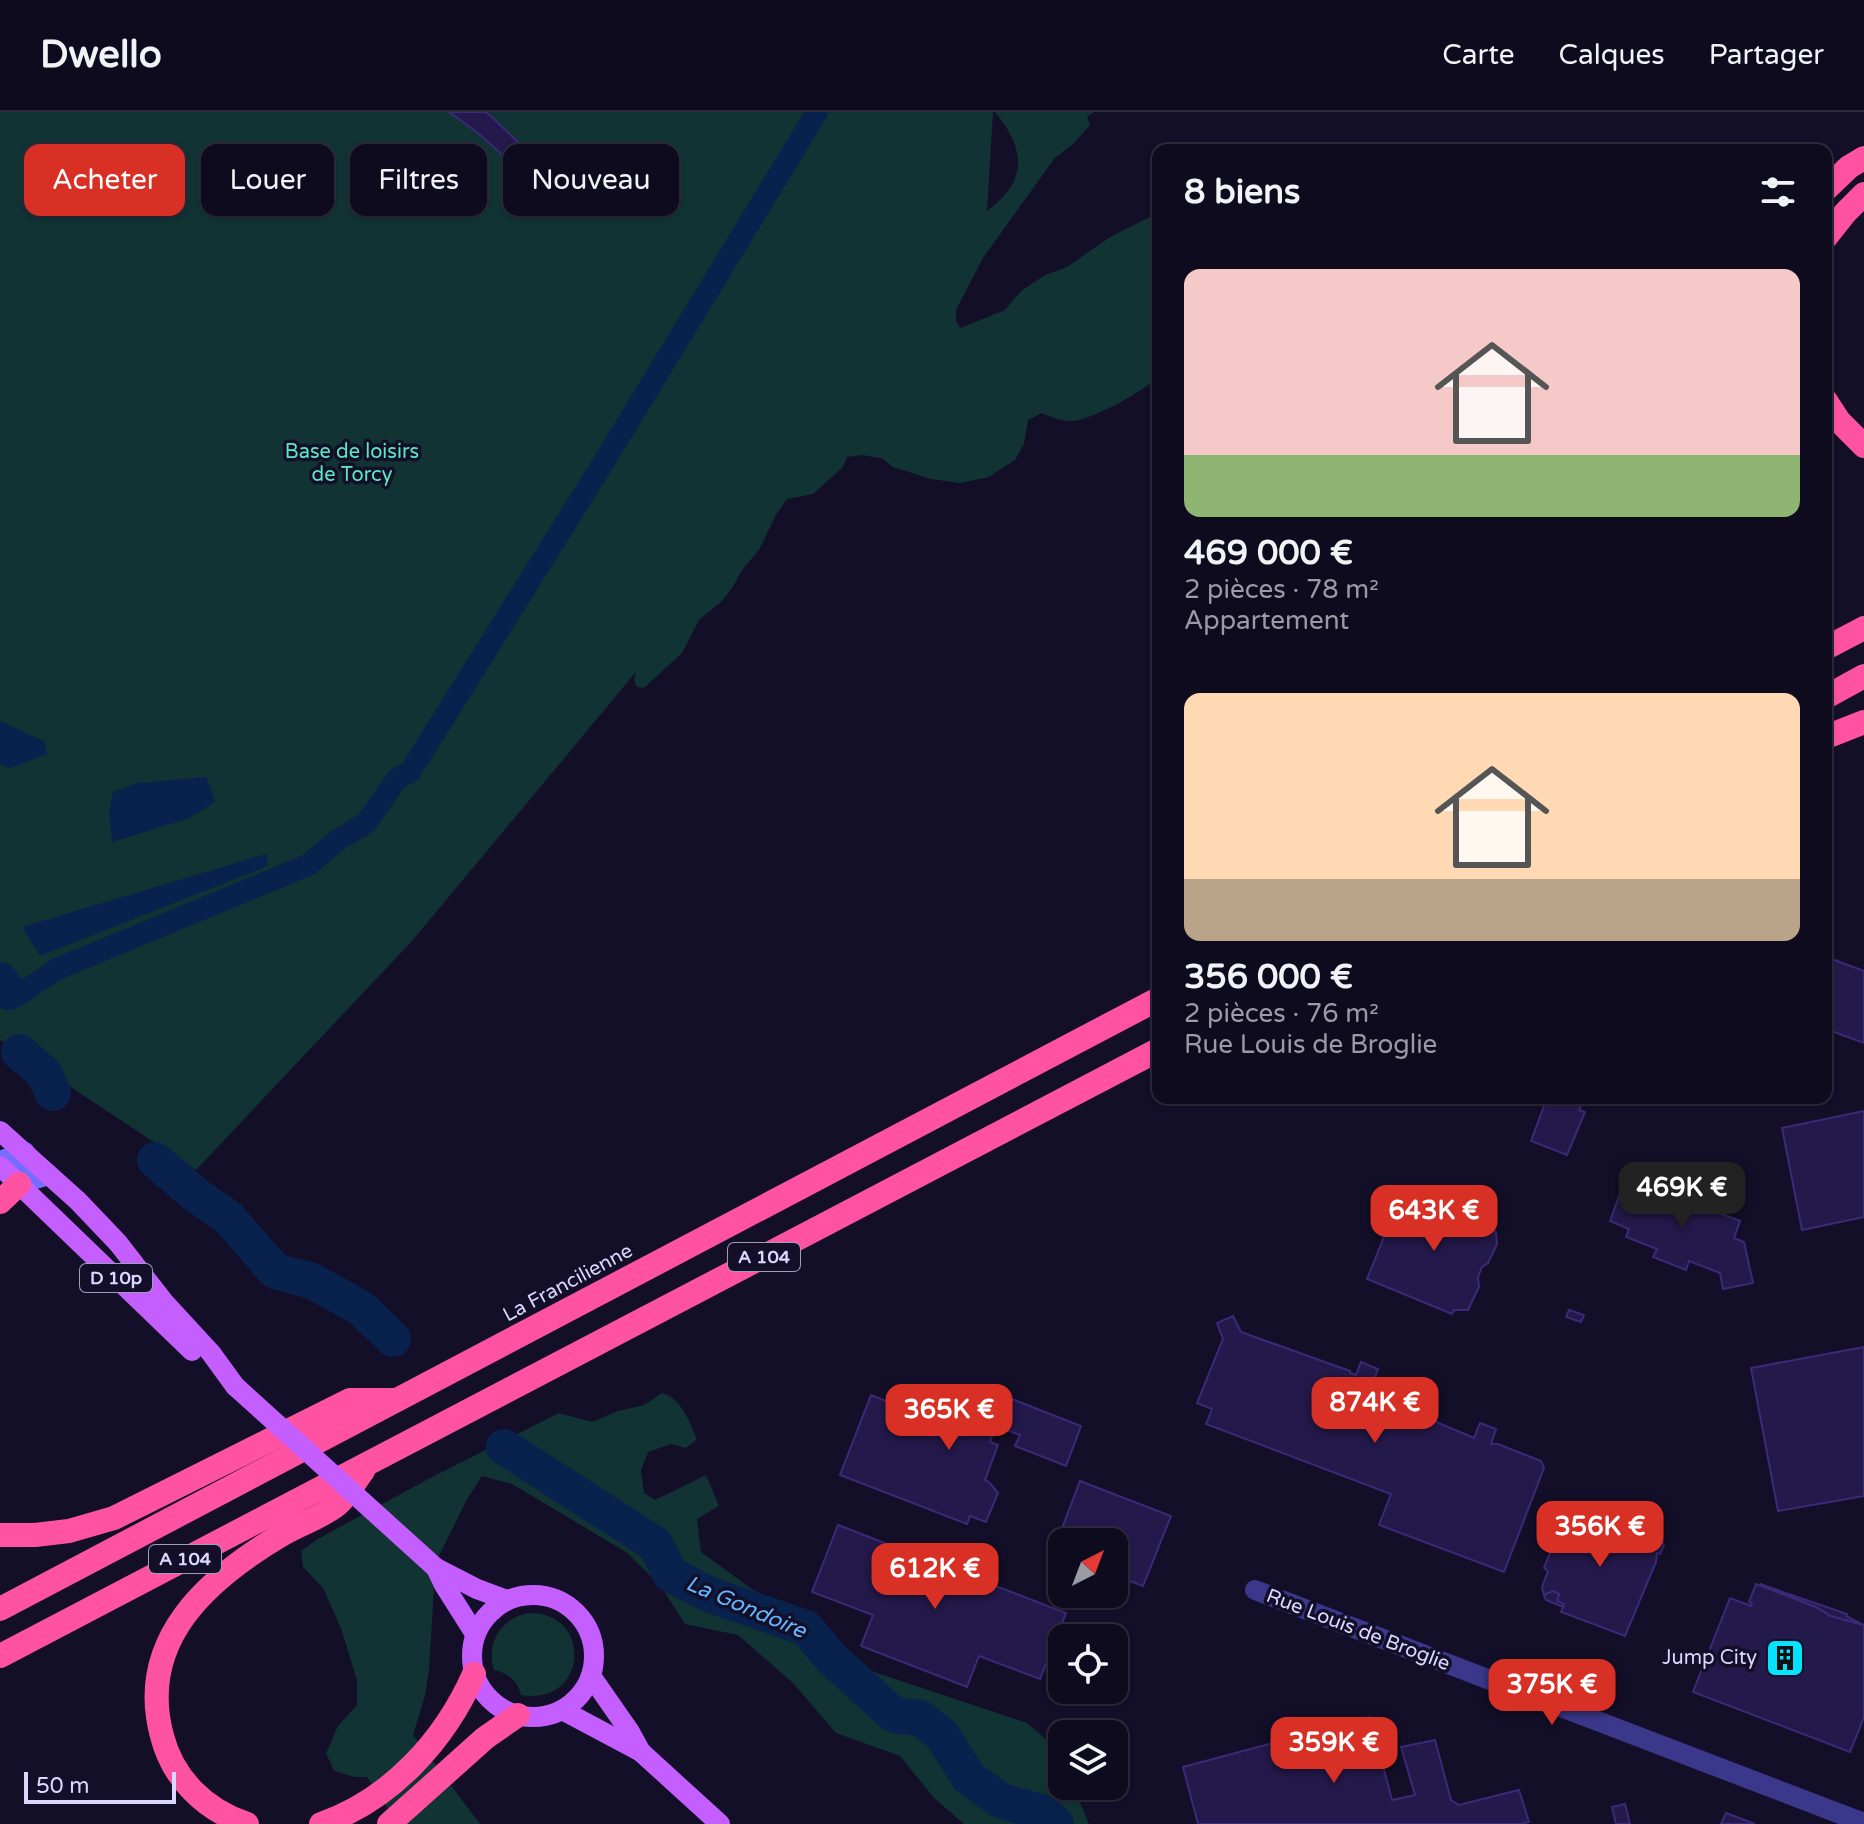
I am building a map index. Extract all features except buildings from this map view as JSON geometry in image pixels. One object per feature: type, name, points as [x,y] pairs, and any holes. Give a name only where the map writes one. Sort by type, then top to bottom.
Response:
[{"type":"highway","points":[[1832,183],[1864,158]]},
{"type":"highway","points":[[1832,229],[1864,194]]},
{"type":"highway","points":[[1832,410],[1864,446]]},
{"type":"highway","points":[[1832,645],[1864,628]]},
{"type":"highway","points":[[1832,694],[1864,676]]},
{"type":"highway","points":[[1832,735],[1864,722]]},
{"type":"highway","name":"La Francilienne","points":[[0,1609],[1152,1002]]},
{"type":"highway","name":"A 104","points":[[0,1656],[1152,1053]]},
{"type":"highway","points":[[0,1202],[19,1184]]},
{"type":"highway","points":[[0,1535],[69,1531],[114,1518],[350,1400],[397,1400]]},
{"type":"highway","points":[[247,1824],[211,1807],[196,1795],[181,1778],[166,1752],[157,1719],[160,1663],[175,1628],[208,1586],[247,1555],[337,1505],[369,1463]]},
{"type":"highway","points":[[321,1824],[341,1817],[370,1800],[403,1775],[445,1726],[462,1701],[474,1674]]},
{"type":"highway","points":[[389,1824],[485,1738],[518,1715]]},
{"type":"main road","name":"D 10p","points":[[0,1131],[118,1243],[235,1386]]},
{"type":"main road","points":[[0,1163],[25,1152]]},
{"type":"main road","points":[[25,1152],[19,1184],[49,1175]]},
{"type":"main road","name":"D 10p","points":[[0,1163],[203,1361],[235,1386],[436,1568],[507,1600]]},
{"type":"main road","name":"D 10p","points":[[436,1568],[475,1634]]},
{"type":"main road","points":[[537,1595],[549,1597],[571,1608],[580,1617],[592,1639],[591,1676],[579,1696],[562,1710],[541,1717],[518,1715],[491,1701],[474,1674],[471,1651],[475,1634],[490,1611],[507,1600],[537,1595]]},
{"type":"main road","points":[[591,1676],[641,1752]]},
{"type":"main road","points":[[562,1710],[641,1752],[720,1824]]},
{"type":"street","name":"Rue Louis de Broglie","points":[[1255,1590],[1864,1823]]},
{"type":"green space","name":"Base de loisirs de Torcy","points":[[0,112],[993,112],[987,211],[1010,188],[1018,164],[1012,139],[995,112],[1094,112],[1087,117],[1090,125],[1054,159],[983,258],[956,310],[956,321],[960,328],[1005,310],[1021,291],[1045,275],[1067,267],[1110,237],[1152,216],[1151,383],[1092,416],[1074,421],[1042,413],[1028,420],[1024,444],[1015,460],[989,477],[960,483],[931,479],[893,467],[883,459],[863,455],[847,457],[843,467],[813,494],[787,499],[759,550],[722,601],[699,620],[682,653],[644,688],[637,687],[634,680],[636,672],[412,941],[196,1170],[0,1040]]},
{"type":"green space","points":[[662,1393],[669,1396],[679,1405],[697,1439],[686,1448],[671,1444],[648,1452],[641,1470],[644,1493],[655,1500],[706,1475],[719,1506],[697,1519],[701,1552],[859,1667],[1027,1723],[1048,1741],[1048,1800],[1079,1800],[1089,1824],[964,1824],[934,1798],[900,1756],[836,1733],[793,1683],[738,1635],[685,1624],[660,1585],[626,1552],[512,1484],[482,1476],[432,1570],[434,1588],[429,1670],[413,1735],[480,1824],[398,1824],[367,1777],[334,1771],[326,1753],[338,1726],[357,1705],[357,1681],[342,1631],[323,1588],[303,1567],[301,1551],[432,1477],[559,1413],[592,1422],[644,1405]]},
{"type":"green space","points":[[528,1613],[549,1616],[564,1627],[572,1641],[574,1657],[570,1673],[560,1687],[543,1695],[521,1695],[512,1678],[494,1670],[492,1660],[494,1642],[503,1627]]},
{"type":"water","points":[[0,721],[45,742],[47,754],[11,768],[0,765]]},
{"type":"water","points":[[207,777],[215,802],[190,818],[112,842],[109,812],[113,792],[137,783]]},
{"type":"water","points":[[266,854],[268,866],[40,956],[22,927]]},
{"type":"waterway","points":[[9,992],[20,994],[57,969],[308,865],[338,840],[366,823],[397,779],[410,772],[817,112]]},
{"type":"waterway","name":"La Gondoire","points":[[0,980],[9,992]]},
{"type":"waterway","name":"La Gondoire","points":[[19,1052],[44,1073],[53,1093]]},
{"type":"waterway","name":"La Gondoire","points":[[155,1160],[228,1217],[275,1271],[312,1281],[361,1308],[393,1339]]},
{"type":"waterway","name":"La Gondoire","points":[[504,1447],[655,1544],[670,1574],[708,1594],[806,1628],[832,1659],[894,1715],[920,1718],[942,1735],[969,1778],[1001,1801],[1044,1813],[1056,1824]]},
{"type":"place","name":"Jump City","points":[[1785,1658]]}]
